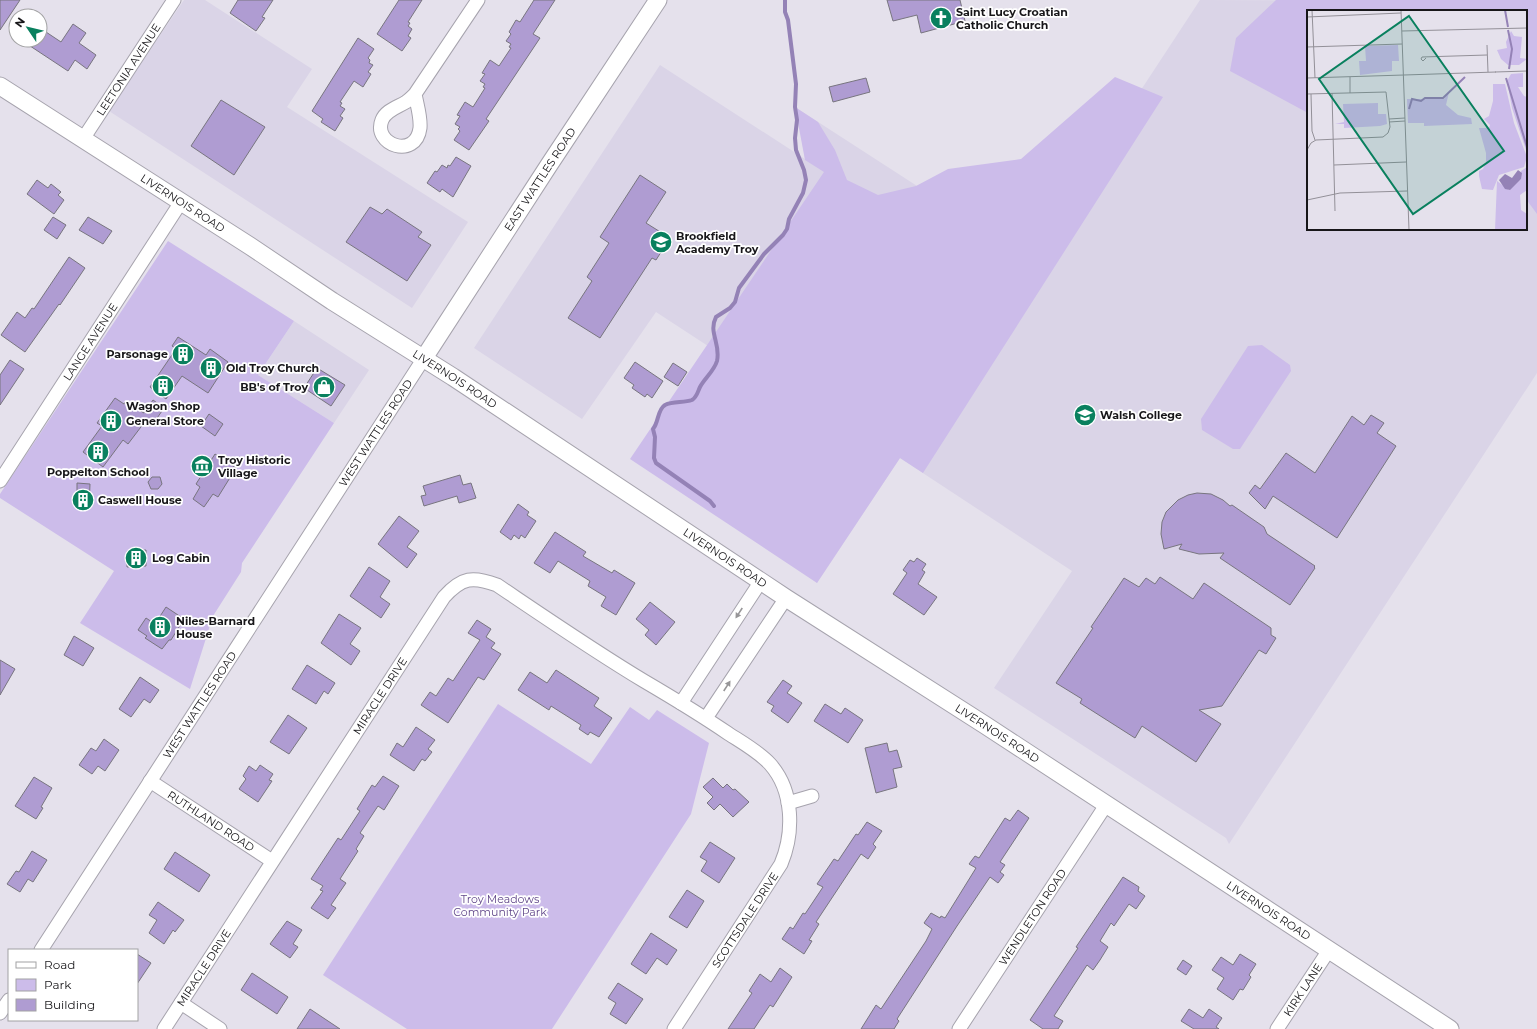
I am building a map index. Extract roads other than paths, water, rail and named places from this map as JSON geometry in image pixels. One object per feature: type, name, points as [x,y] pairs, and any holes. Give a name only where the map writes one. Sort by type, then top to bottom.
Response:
[{"type":"main road","name":"EAST WATTLES ROAD","points":[[424,358],[658,0]]},
{"type":"main road","name":"LIVERNOIS ROAD","points":[[0,86],[326,297],[424,358],[786,598],[985,725],[1450,1029]]},
{"type":"street","name":"LEETONIA AVENUE","points":[[83,139],[174,0]]},
{"type":"street","points":[[415,94],[478,0]]},
{"type":"street","name":"LANGE AVENUE","points":[[0,481],[181,202]]},
{"type":"street","name":"WEST WATTLES ROAD","points":[[42,949],[424,358]]},
{"type":"street","name":"MIRACLE DRIVE","points":[[164,1029],[444,597],[458,583],[468,579],[484,580],[497,585],[613,662],[681,703]]},
{"type":"street","points":[[681,703],[761,581]]},
{"type":"street","points":[[706,718],[786,598]]},
{"type":"street","name":"SCOTTSDALE DRIVE","points":[[674,1029],[781,864],[786,851],[789,836],[790,819],[788,803],[780,778],[770,764],[751,748],[681,703]]},
{"type":"street","name":"RUTHLAND ROAD","points":[[150,782],[272,861]]},
{"type":"street","points":[[788,803],[812,796]]},
{"type":"street","name":"WENDLETON ROAD","points":[[960,1029],[1106,805]]},
{"type":"street","name":"KIRK LANE","points":[[1277,1029],[1329,950]]},
{"type":"street","points":[[0,1014],[8,1002]]},
{"type":"street","points":[[180,1003],[220,1029]]},
{"type":"waterway","points":[[714,506],[710,501],[656,463],[654,458],[655,437],[653,429],[662,407],[675,402],[694,399],[700,387],[714,368],[718,355],[713,328],[716,317],[730,308],[735,302],[739,288],[764,254],[783,235],[787,229],[789,219],[803,193],[806,180],[804,170],[796,150],[796,84],[788,20],[785,12],[785,0]]},
{"type":"place","name":"Saint Lucy Croatian Catholic Church","points":[[941,18]]},
{"type":"place","name":"Brookfield Academy Troy","points":[[661,242]]},
{"type":"place","name":"Parsonage","points":[[183,354]]},
{"type":"place","name":"Old Troy Church","points":[[211,368]]},
{"type":"place","name":"Wagon Shop","points":[[163,386]]},
{"type":"place","name":"BB's of Troy","points":[[324,387]]},
{"type":"place","name":"Walsh College","points":[[1085,415]]},
{"type":"place","name":"General Store","points":[[111,421]]},
{"type":"place","name":"Poppelton School","points":[[98,452]]},
{"type":"place","name":"Troy Historic Village","points":[[202,466]]},
{"type":"place","name":"Caswell House","points":[[83,500]]},
{"type":"place","name":"Log Cabin","points":[[136,558]]},
{"type":"place","name":"Niles-Barnard House","points":[[160,627]]},
{"type":"park label","name":"Troy Meadows Community Park","points":[[500,905]]}]
